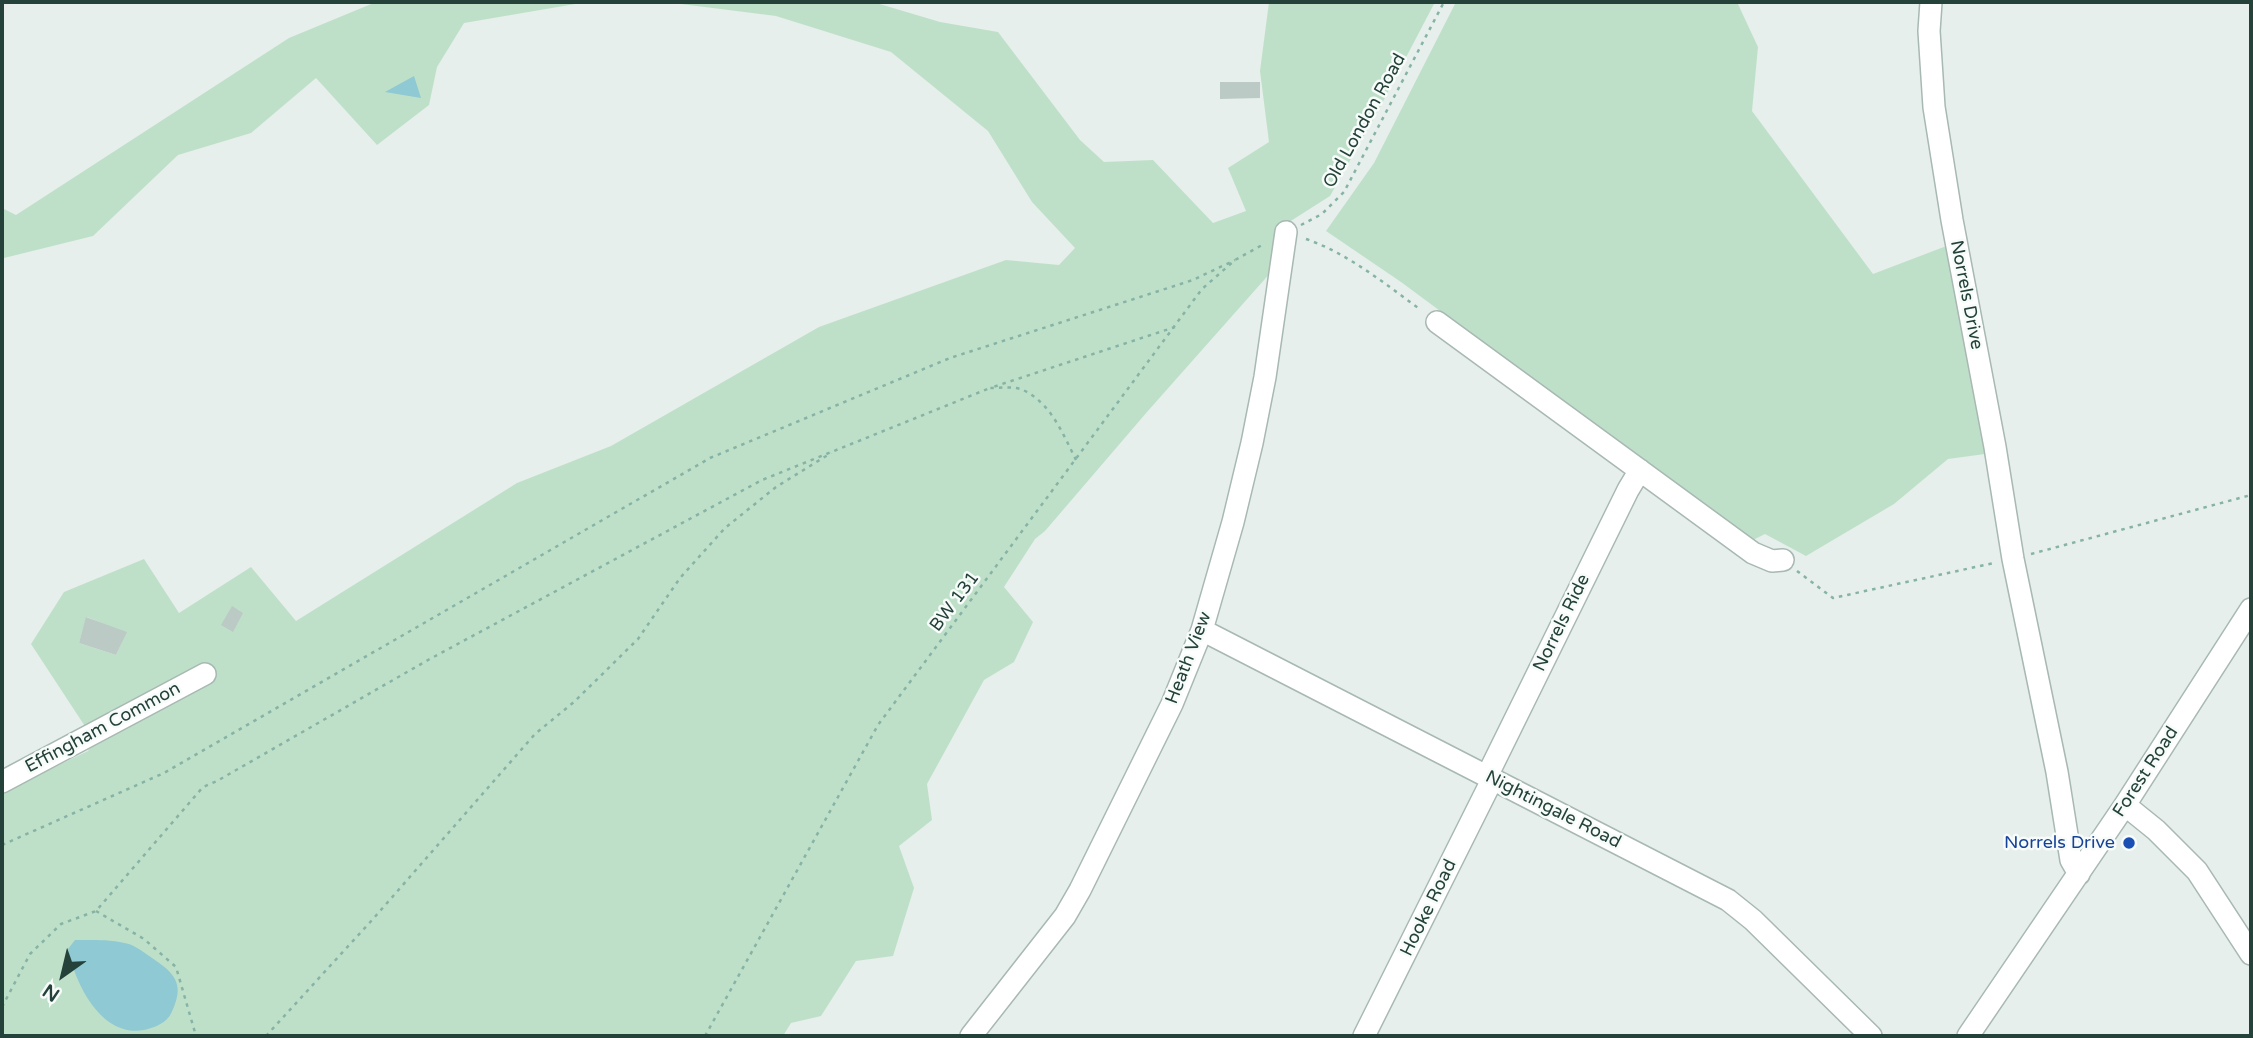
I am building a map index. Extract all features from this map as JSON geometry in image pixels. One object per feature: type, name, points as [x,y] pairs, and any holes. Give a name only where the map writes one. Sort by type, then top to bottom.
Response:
[{"type":"street","name":"Norrels Drive","points":[[1931,2],[1929,31],[1934,107],[1952,220],[1995,447],[2013,559],[2057,772],[2071,860],[2079,874]]},
{"type":"street","name":"Heath View","points":[[971,1036],[1065,916],[1080,890],[1172,704],[1202,630],[1252,443],[1265,377],[1286,232]]},
{"type":"street","points":[[1437,322],[1753,552],[1772,561],[1783,560]]},
{"type":"street","name":"Norrels Ride","points":[[1490,777],[1491,768],[1640,470]]},
{"type":"street","name":"Forest Road","points":[[1968,1036],[2079,874],[2251,609]]},
{"type":"street","name":"Nightingale Road","points":[[1202,630],[1734,904],[1871,1036]]},
{"type":"street","name":"Effingham Common","points":[[2,782],[205,674]]},
{"type":"street","name":"Hooke Road","points":[[1364,1036],[1489,786],[1490,777]]},
{"type":"street","points":[[2125,804],[2157,830],[2197,871],[2251,954]]},
{"type":"path","name":"Old London Road","points":[[1286,232],[1322,214],[1344,192],[1444,2]]},
{"type":"path","name":"BW 131","points":[[705,1036],[878,725],[1202,289],[1235,260],[1286,232]]},
{"type":"path","points":[[1286,232],[1320,244],[1356,263],[1437,322]]},
{"type":"path","points":[[2,845],[164,773],[710,458],[950,358],[1193,280],[1235,260]]},
{"type":"path","points":[[2,1007],[30,954],[61,924],[96,911],[203,787],[428,660],[762,480],[990,388],[1175,327]]},
{"type":"path","points":[[990,388],[1021,389],[1045,406],[1062,430],[1076,460]]},
{"type":"path","points":[[265,1036],[373,919],[535,734],[574,702],[638,639],[680,578],[726,528],[776,487],[837,449]]},
{"type":"path","points":[[96,911],[144,939],[176,967],[196,1036]]},
{"type":"green space","points":[[376,2],[587,2],[464,23],[437,67],[429,105],[377,145],[316,78],[251,133],[178,155],[93,236],[2,257],[2,208],[16,215],[289,38]]},
{"type":"green space","points":[[665,2],[873,2],[940,22],[998,32],[1080,140],[1104,162],[1153,160],[1213,223],[1246,211],[1228,168],[1269,142],[1260,71],[1269,2],[1435,2],[1330,196],[1275,231],[1272,271],[1045,531],[1035,539],[1004,587],[1033,622],[1014,662],[984,680],[927,784],[932,820],[899,846],[914,888],[893,956],[856,961],[821,1016],[791,1023],[783,1036],[2,1036],[2,792],[88,751],[94,740],[31,644],[64,592],[144,559],[179,613],[251,567],[296,621],[517,483],[611,446],[819,327],[1006,260],[1059,265],[1075,248],[1032,202],[988,131],[891,52],[776,16]],"holes":[[[87,617],[126,633],[116,655],[79,643]]]},
{"type":"green space","points":[[1456,2],[1737,2],[1758,47],[1752,111],[1873,274],[1949,245],[1985,454],[1948,459],[1894,504],[1806,556],[1765,534],[1751,541],[1401,282],[1326,231],[1374,163]]},
{"type":"water","points":[[414,76],[421,98],[385,92]]},
{"type":"water","points":[[75,940],[129,944],[164,967],[174,977],[178,989],[169,1017],[163,1023],[144,1030],[129,1030],[115,1026],[103,1017],[92,1005],[77,977],[68,949]]},
{"type":"building","points":[[1220,82],[1260,82],[1260,98],[1220,99]]},
{"type":"building","points":[[232,606],[243,613],[233,632],[221,625]]},
{"type":"building","points":[[86,617],[127,632],[116,655],[79,643]]},
{"type":"place","name":"Norrels Drive","points":[[2129,843]]}]
